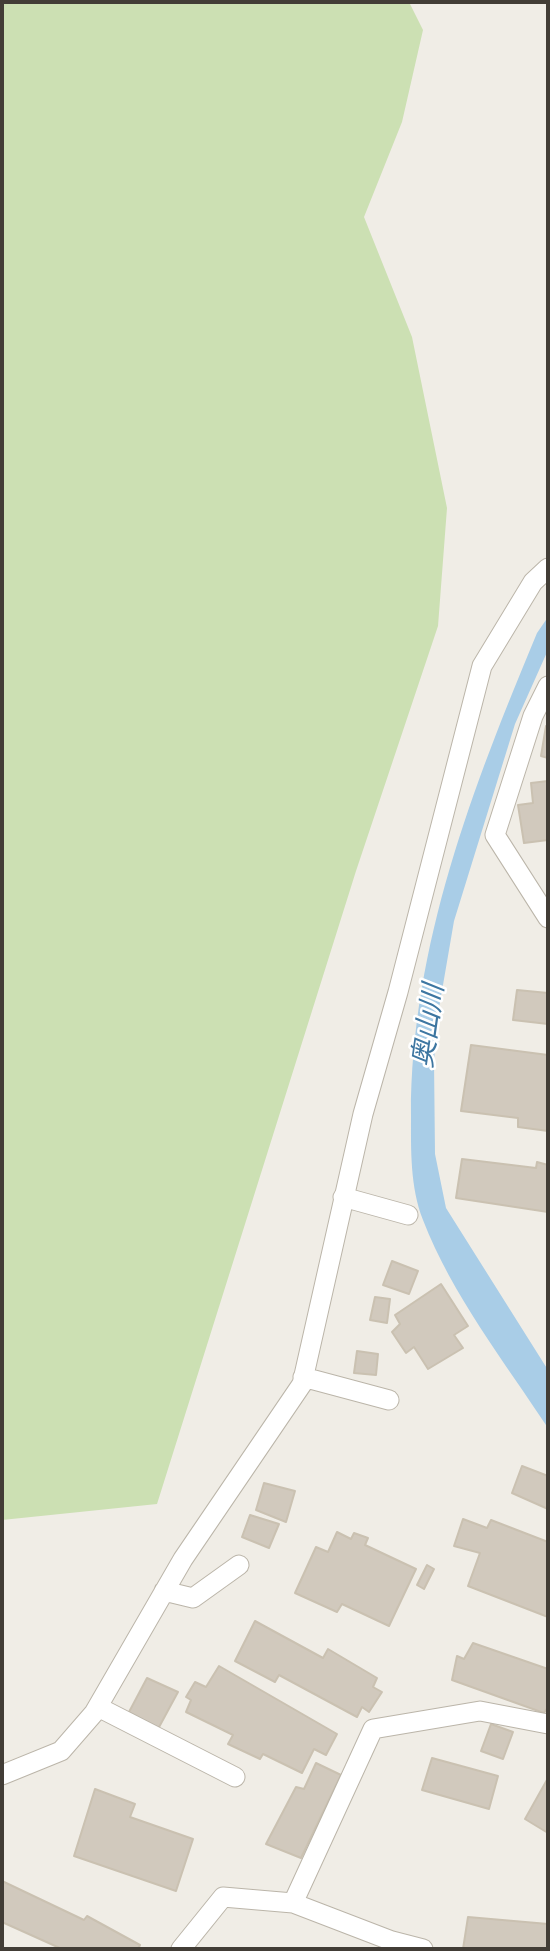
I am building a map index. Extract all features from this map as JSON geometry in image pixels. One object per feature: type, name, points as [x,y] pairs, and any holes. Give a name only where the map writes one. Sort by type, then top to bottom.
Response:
[{"type":"lane","points":[[2,1775],[61,1751],[98,1707],[164,1591],[303,1377],[343,1197],[482,666],[533,582],[548,568]]},
{"type":"lane","points":[[548,686],[533,716],[495,835],[548,918]]},
{"type":"lane","points":[[343,1197],[408,1215]]},
{"type":"lane","points":[[303,1377],[389,1400]]},
{"type":"lane","points":[[164,1591],[193,1598],[239,1565]]},
{"type":"lane","points":[[98,1707],[235,1777]]},
{"type":"lane","points":[[293,1903],[373,1729],[480,1711],[548,1724]]},
{"type":"lane","points":[[181,1949],[223,1897],[293,1903],[392,1941],[422,1949]]},
{"type":"green space","points":[[2,2],[409,2],[423,30],[402,122],[364,217],[412,337],[447,508],[438,626],[356,871],[157,1504],[2,1520]]},
{"type":"water","name":"奥山川","points":[[548,617],[548,650],[515,724],[454,921],[438,1014],[434,1061],[435,1154],[446,1208],[548,1370],[548,1428],[480,1327],[435,1248],[416,1195],[411,1128],[414,1052],[422,990],[434,928],[450,868],[490,749],[537,633]]},
{"type":"building","points":[[546,726],[548,727],[548,758],[541,756]]},
{"type":"building","points":[[548,781],[548,840],[524,843],[518,805],[533,803],[531,783]]},
{"type":"building","points":[[517,990],[548,993],[548,1024],[513,1020]]},
{"type":"building","points":[[471,1045],[548,1055],[548,1131],[518,1127],[518,1118],[461,1111]]},
{"type":"building","points":[[462,1159],[536,1168],[537,1162],[548,1165],[548,1212],[456,1198]]},
{"type":"building","points":[[392,1261],[418,1271],[409,1294],[383,1285]]},
{"type":"building","points":[[441,1284],[468,1326],[454,1335],[463,1348],[428,1369],[414,1347],[406,1353],[392,1332],[400,1324],[395,1315]]},
{"type":"building","points":[[375,1297],[390,1299],[387,1323],[370,1320]]},
{"type":"building","points":[[357,1351],[378,1354],[376,1375],[354,1373]]},
{"type":"building","points":[[522,1466],[548,1476],[548,1509],[512,1493]]},
{"type":"building","points":[[264,1483],[295,1491],[286,1522],[256,1510]]},
{"type":"building","points":[[250,1515],[279,1524],[269,1548],[242,1537]]},
{"type":"building","points":[[463,1519],[487,1528],[491,1520],[548,1542],[548,1617],[468,1586],[480,1553],[454,1546]]},
{"type":"building","points":[[337,1532],[351,1539],[354,1533],[368,1538],[365,1545],[416,1569],[389,1626],[342,1604],[337,1612],[295,1593],[316,1547],[328,1552]]},
{"type":"building","points":[[427,1565],[434,1569],[424,1589],[417,1585]]},
{"type":"building","points":[[255,1621],[323,1658],[328,1649],[377,1678],[373,1687],[382,1692],[369,1712],[362,1707],[357,1717],[279,1675],[275,1682],[235,1661]]},
{"type":"building","points":[[473,1643],[548,1669],[548,1707],[544,1713],[452,1680],[457,1656],[464,1659]]},
{"type":"building","points":[[219,1666],[337,1734],[326,1755],[314,1749],[302,1773],[263,1754],[260,1759],[228,1744],[233,1735],[186,1712],[191,1700],[186,1697],[195,1682],[206,1687]]},
{"type":"building","points":[[147,1678],[178,1692],[158,1729],[129,1712]]},
{"type":"building","points":[[491,1724],[513,1732],[503,1759],[481,1751]]},
{"type":"building","points":[[432,1758],[498,1776],[489,1809],[422,1790]]},
{"type":"building","points":[[316,1763],[341,1775],[301,1858],[266,1844],[296,1787],[304,1789]]},
{"type":"building","points":[[548,1778],[548,1833],[525,1819]]},
{"type":"building","points":[[95,1789],[135,1804],[130,1817],[193,1839],[176,1891],[74,1856]]},
{"type":"building","points":[[2,1881],[84,1920],[87,1916],[140,1945],[138,1949],[62,1949],[2,1922]]},
{"type":"building","points":[[468,1917],[548,1924],[548,1949],[463,1949]]}]
